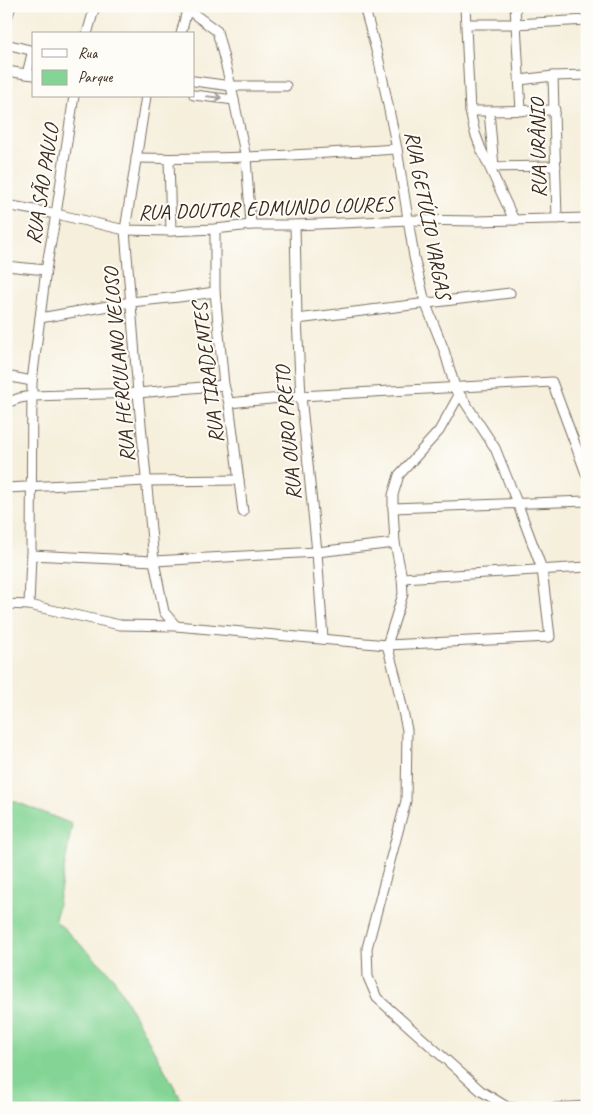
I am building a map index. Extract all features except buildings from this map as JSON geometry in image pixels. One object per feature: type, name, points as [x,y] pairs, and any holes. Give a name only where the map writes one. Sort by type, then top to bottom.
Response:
[{"type":"street","points":[[6,20],[11,6]]},
{"type":"street","points":[[88,32],[95,6]]},
{"type":"street","name":"RUA GETÚLIO VARGAS","points":[[364,6],[379,61],[398,149],[414,256],[425,302],[444,350],[458,397],[439,431],[399,476],[393,495],[395,543],[403,594],[387,645]]},
{"type":"street","points":[[465,6],[470,111],[475,133],[492,167],[514,220]]},
{"type":"street","points":[[515,6],[521,110]]},
{"type":"street","points":[[181,32],[187,7],[217,31],[246,158],[251,225]]},
{"type":"street","points":[[466,24],[515,24],[587,20]]},
{"type":"street","points":[[6,44],[32,50]]},
{"type":"street","points":[[6,71],[31,74]]},
{"type":"street","points":[[520,80],[553,76],[587,75]]},
{"type":"street","name":"RUA URÂNIO","points":[[553,76],[557,219]]},
{"type":"street","points":[[195,81],[231,86],[286,86]]},
{"type":"street","points":[[195,95],[234,100]]},
{"type":"street","name":"RUA SÃO PAULO","points":[[29,606],[32,381],[46,270],[74,98]]},
{"type":"street","name":"RUA HERCULANO VELOSO","points":[[146,98],[125,230],[154,561],[164,612],[176,626]]},
{"type":"street","points":[[470,111],[555,110]]},
{"type":"street","points":[[489,111],[492,167]]},
{"type":"street","points":[[136,158],[246,158],[398,149]]},
{"type":"street","points":[[169,159],[172,231]]},
{"type":"street","points":[[492,167],[556,166]]},
{"type":"street","name":"RUA DOUTOR EDMUNDO LOURES","points":[[6,205],[125,230],[172,231],[251,225],[409,220],[478,221],[587,218]]},
{"type":"street","name":"RUA OURO PRETO","points":[[295,224],[301,396],[317,552],[323,639]]},
{"type":"street","name":"RUA TIRADENTES","points":[[214,229],[215,292],[224,385],[243,512]]},
{"type":"street","points":[[6,266],[46,270]]},
{"type":"street","points":[[40,318],[131,302],[215,292]]},
{"type":"street","points":[[297,319],[510,293]]},
{"type":"street","points":[[6,376],[32,381]]},
{"type":"street","points":[[228,403],[301,396],[552,382],[587,476]]},
{"type":"street","points":[[6,403],[32,396],[138,393],[224,385]]},
{"type":"street","points":[[6,604],[29,606],[120,625],[176,626],[387,645],[550,636],[542,569],[518,504],[495,448],[455,387]]},
{"type":"street","points":[[6,488],[146,481],[239,480]]},
{"type":"street","points":[[393,508],[587,501]]},
{"type":"street","points":[[31,555],[154,561],[317,552],[395,543]]},
{"type":"street","points":[[402,578],[587,567]]},
{"type":"street","points":[[387,645],[407,730],[406,801],[367,948],[368,977],[377,998],[481,1091],[507,1107],[515,1108]]},
{"type":"street","points":[[555,1108],[587,1106]]},
{"type":"green space","points":[[6,798],[72,824],[55,920],[112,975],[186,1108],[6,1108]]}]
